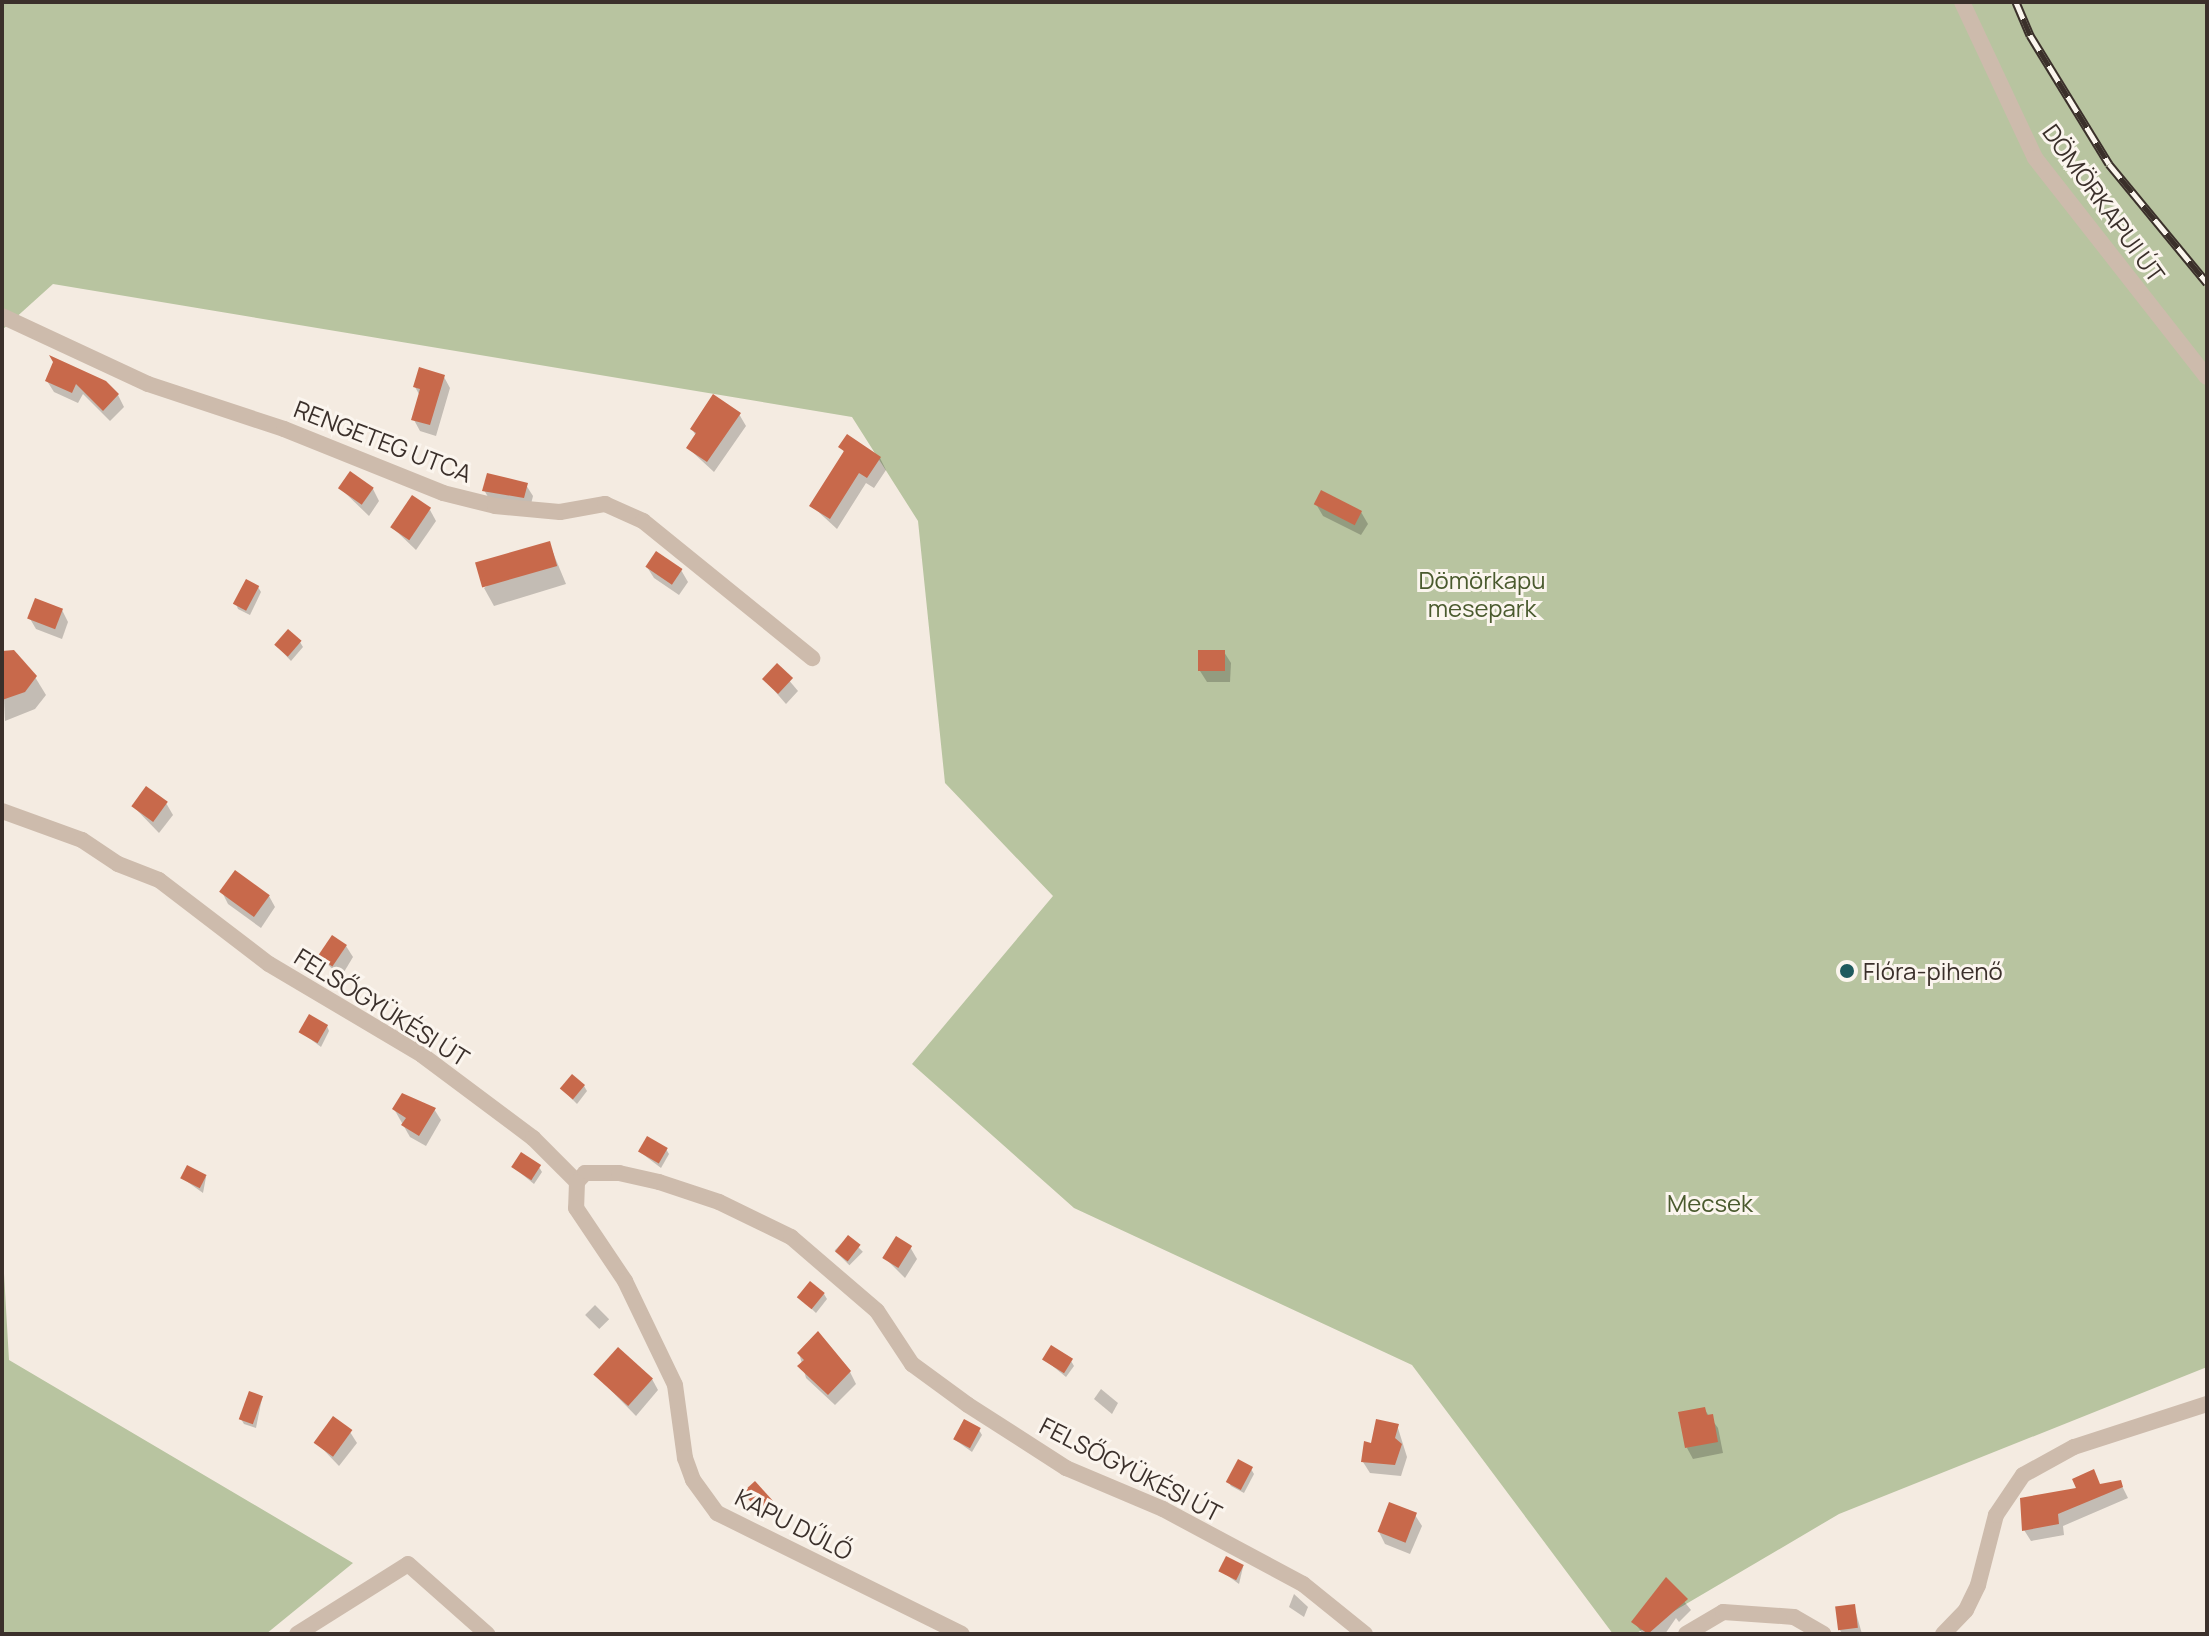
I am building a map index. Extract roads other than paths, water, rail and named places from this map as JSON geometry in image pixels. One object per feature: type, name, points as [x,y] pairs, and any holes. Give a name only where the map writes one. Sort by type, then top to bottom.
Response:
[{"type":"street","name":"DÖMÖRKAPUI ÚT","points":[[1962,2],[2035,158],[2207,377]]},
{"type":"street","name":"RENGETEG UTCA","points":[[2,316],[148,384],[284,429],[443,493],[495,506],[560,512],[605,504],[643,521],[812,658]]},
{"type":"street","name":"FELSŐGYÜKÉSI ÚT","points":[[2,811],[82,840],[118,864],[159,880],[281,972],[422,1055],[533,1138],[577,1182],[585,1173],[619,1173],[659,1182],[719,1202],[791,1237],[877,1311],[912,1364],[968,1405],[1066,1468],[1163,1509],[1303,1584],[1365,1634]]},
{"type":"street","name":"KAPU DŰLŐ","points":[[577,1182],[576,1208],[625,1281],[675,1385],[685,1458],[693,1480],[717,1513],[962,1634]]},
{"type":"street","points":[[1943,1634],[1972,1597],[1996,1515],[2023,1475],[2074,1447],[2207,1404]]},
{"type":"street","points":[[297,1634],[378,1578],[408,1564],[487,1634]]},
{"type":"street","points":[[1686,1634],[1723,1612],[1794,1617],[1823,1634]]},
{"type":"railway","points":[[2016,2],[2030,35],[2109,164],[2207,283]]},
{"type":"place","name":"Flóra-pihenő","points":[[1847,971]]},
{"type":"park label","name":"Dömörkapu mesepark","points":[[1482,594]]},
{"type":"park label","name":"Mecsek","points":[[1710,1203]]}]
